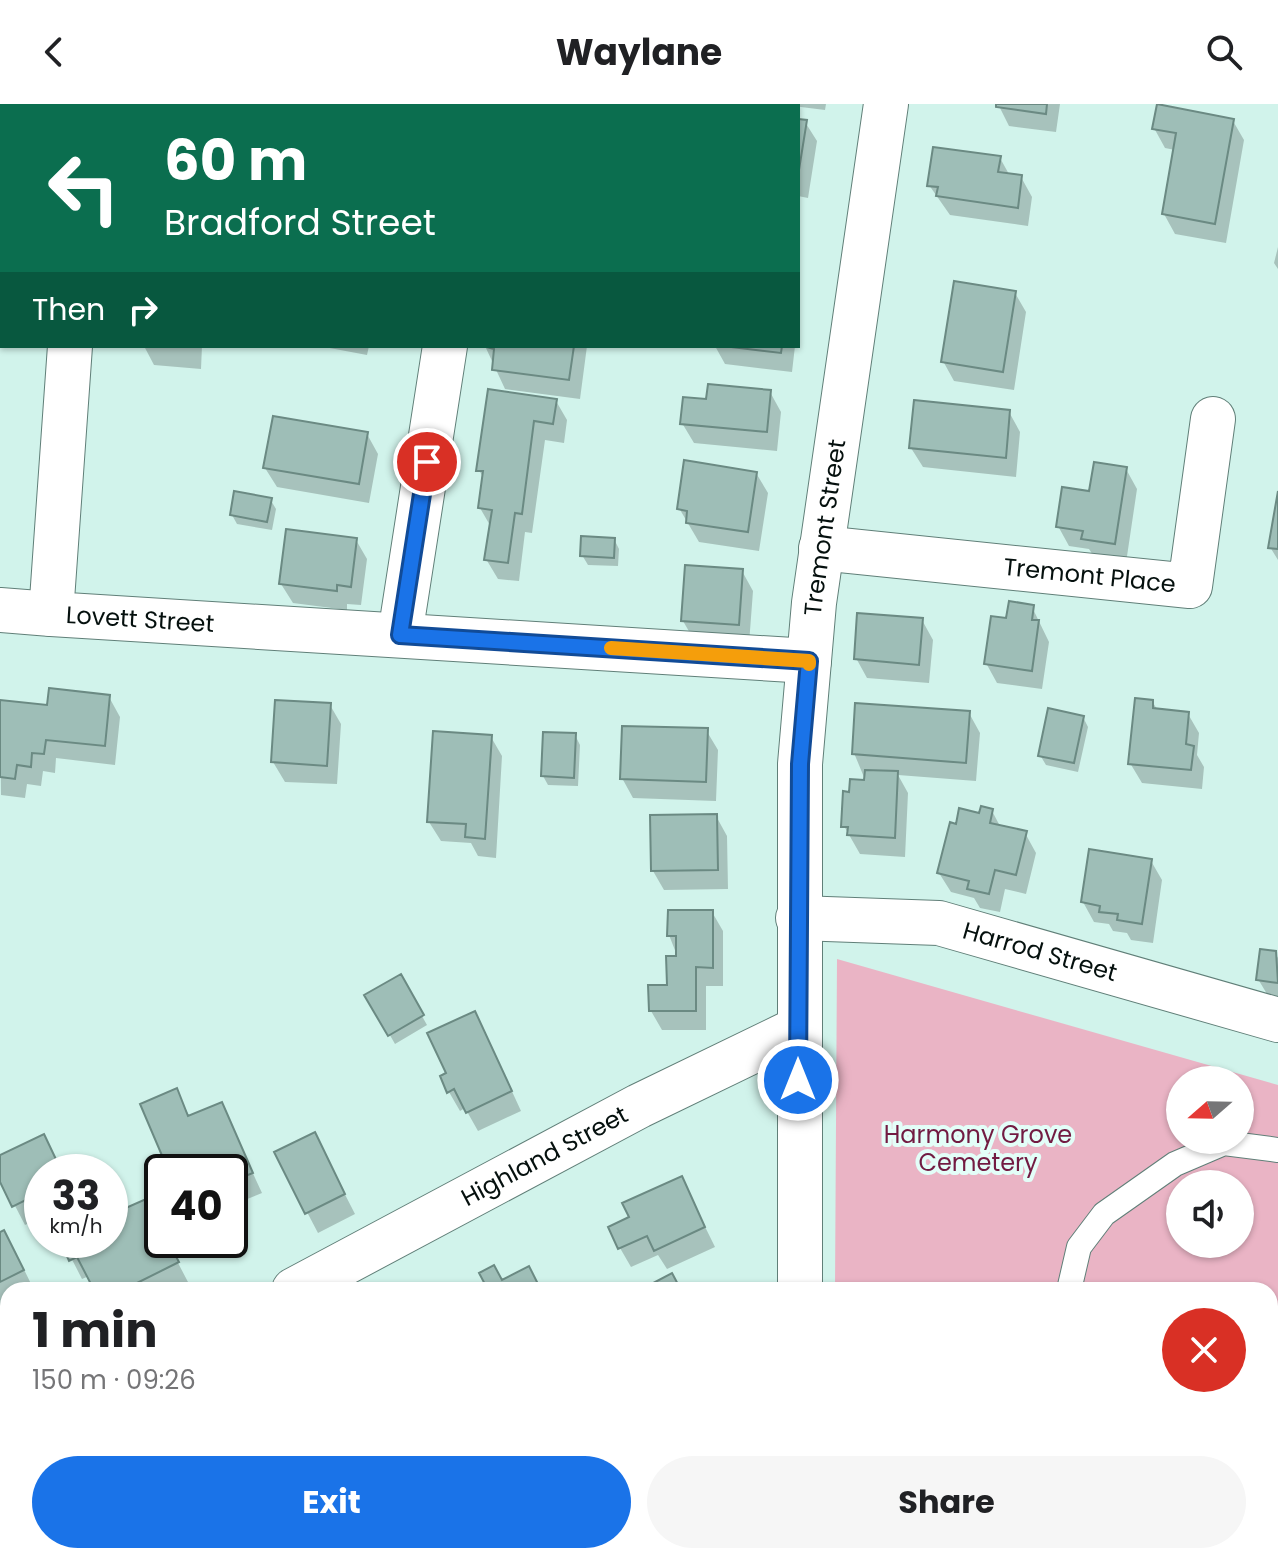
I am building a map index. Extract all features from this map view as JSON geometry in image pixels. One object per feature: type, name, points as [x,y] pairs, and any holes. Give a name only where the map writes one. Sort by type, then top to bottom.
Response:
[{"type":"street","name":"Tremont Street","points":[[800,1282],[800,764],[821,548],[886,104]]},
{"type":"street","name":"Lovett Street","points":[[70,348],[51,614],[809,661]]},
{"type":"street","points":[[400,635],[445,348]]},
{"type":"street","name":"Tremont Place","points":[[821,548],[1190,586],[1213,419]]},
{"type":"street","points":[[0,610],[51,614]]},
{"type":"street","name":"Harrod Street","points":[[798,918],[939,923],[1278,1020]]},
{"type":"street","name":"Highland Street","points":[[309,1282],[639,1106],[798,1029]]},
{"type":"lane","points":[[1071,1282],[1079,1247],[1104,1214],[1175,1164],[1224,1143],[1278,1150]]},
{"type":"green space","name":"Harmony Grove Cemetery","points":[[837,959],[1212,1066],[1166,1066],[1166,1154],[1254,1154],[1254,1078],[1278,1085],[1278,1282],[835,1282]]},
{"type":"building","points":[[996,104],[1047,104],[1046,114],[996,107]]},
{"type":"building","points":[[1157,104],[1234,119],[1215,224],[1162,214],[1176,133],[1152,129]]},
{"type":"building","points":[[800,119],[807,120],[800,164]]},
{"type":"building","points":[[933,147],[1001,156],[998,172],[1022,175],[1018,208],[936,196],[938,187],[927,186]]},
{"type":"building","points":[[954,281],[1016,291],[1003,372],[941,362]]},
{"type":"building","points":[[490,348],[574,348],[569,380],[492,370],[494,349]]},
{"type":"building","points":[[740,348],[782,348],[781,353]]},
{"type":"building","points":[[708,384],[771,390],[767,432],[680,424],[683,397],[706,399]]},
{"type":"building","points":[[488,389],[557,399],[553,424],[534,421],[522,514],[515,513],[508,563],[484,560],[492,510],[478,508],[483,471],[476,471]]},
{"type":"building","points":[[914,400],[1010,410],[1006,458],[909,448]]},
{"type":"building","points":[[273,416],[368,432],[359,484],[263,468]]},
{"type":"building","points":[[684,460],[757,472],[748,532],[686,523],[687,511],[677,509]]},
{"type":"building","points":[[1094,462],[1127,467],[1115,544],[1081,539],[1083,531],[1056,527],[1062,487],[1089,491]]},
{"type":"building","points":[[234,491],[272,498],[267,522],[230,515]]},
{"type":"building","points":[[1278,491],[1278,549],[1268,548]]},
{"type":"building","points":[[286,529],[357,538],[351,587],[337,585],[337,591],[279,584]]},
{"type":"building","points":[[581,536],[615,538],[614,558],[580,556]]},
{"type":"building","points":[[685,565],[743,569],[739,625],[681,621]]},
{"type":"building","points":[[1009,601],[1034,605],[1032,620],[1039,620],[1032,671],[984,664],[991,616],[1006,618]]},
{"type":"building","points":[[857,613],[923,618],[919,665],[854,659]]},
{"type":"building","points":[[49,688],[110,695],[105,746],[46,740],[44,754],[32,753],[31,767],[17,765],[15,779],[0,777],[0,700],[47,705]]},
{"type":"building","points":[[1135,698],[1153,700],[1153,708],[1189,712],[1186,744],[1194,746],[1191,770],[1128,764]]},
{"type":"building","points":[[275,700],[331,703],[327,766],[271,762]]},
{"type":"building","points":[[855,703],[970,711],[966,763],[852,754]]},
{"type":"building","points":[[1048,708],[1084,716],[1074,763],[1038,756]]},
{"type":"building","points":[[622,726],[708,728],[706,782],[620,779]]},
{"type":"building","points":[[433,731],[492,735],[485,839],[465,837],[466,824],[427,822]]},
{"type":"building","points":[[543,732],[576,733],[574,778],[541,776]]},
{"type":"building","points":[[865,770],[898,771],[895,838],[847,835],[848,827],[841,827],[843,791],[849,792],[850,779],[864,780]]},
{"type":"building","points":[[981,806],[993,809],[990,823],[1027,831],[1016,875],[995,870],[989,894],[967,889],[969,881],[937,873],[950,822],[956,824],[959,808],[979,813]]},
{"type":"building","points":[[717,814],[718,870],[651,871],[650,815]]},
{"type":"building","points":[[1089,849],[1152,859],[1142,924],[1117,920],[1118,914],[1099,912],[1100,906],[1081,902]]},
{"type":"building","points":[[668,910],[713,910],[713,968],[696,967],[696,1011],[649,1011],[648,985],[667,985],[666,956],[676,956],[676,936],[667,936]]},
{"type":"building","points":[[1260,949],[1276,951],[1278,983],[1256,980]]},
{"type":"building","points":[[401,974],[424,1015],[388,1036],[364,995]]},
{"type":"building","points":[[475,1011],[512,1091],[466,1113],[454,1089],[447,1093],[440,1076],[446,1073],[427,1033]]},
{"type":"building","points":[[177,1088],[188,1116],[222,1102],[245,1154],[161,1154],[140,1104]]},
{"type":"building","points":[[315,1132],[345,1194],[305,1214],[274,1152]]},
{"type":"building","points":[[44,1134],[53,1154],[24,1154],[24,1201],[12,1207],[0,1182],[0,1155]]},
{"type":"building","points":[[682,1176],[705,1227],[654,1251],[647,1236],[618,1249],[608,1227],[629,1217],[622,1203]]},
{"type":"building","points":[[144,1200],[144,1258],[177,1258],[179,1262],[139,1282],[90,1282],[78,1258],[128,1258],[128,1207]]},
{"type":"building","points":[[4,1230],[24,1270],[0,1282],[0,1232]]},
{"type":"building","points":[[494,1265],[502,1280],[529,1266],[537,1282],[484,1282],[479,1273]]},
{"type":"building","points":[[672,1273],[677,1282],[655,1282]]},
{"type":"slow traffic","points":[[611,648],[809,661],[809,664]]},
{"type":"route","points":[[427,462],[400,635],[809,661],[798,828],[798,1080]]}]
